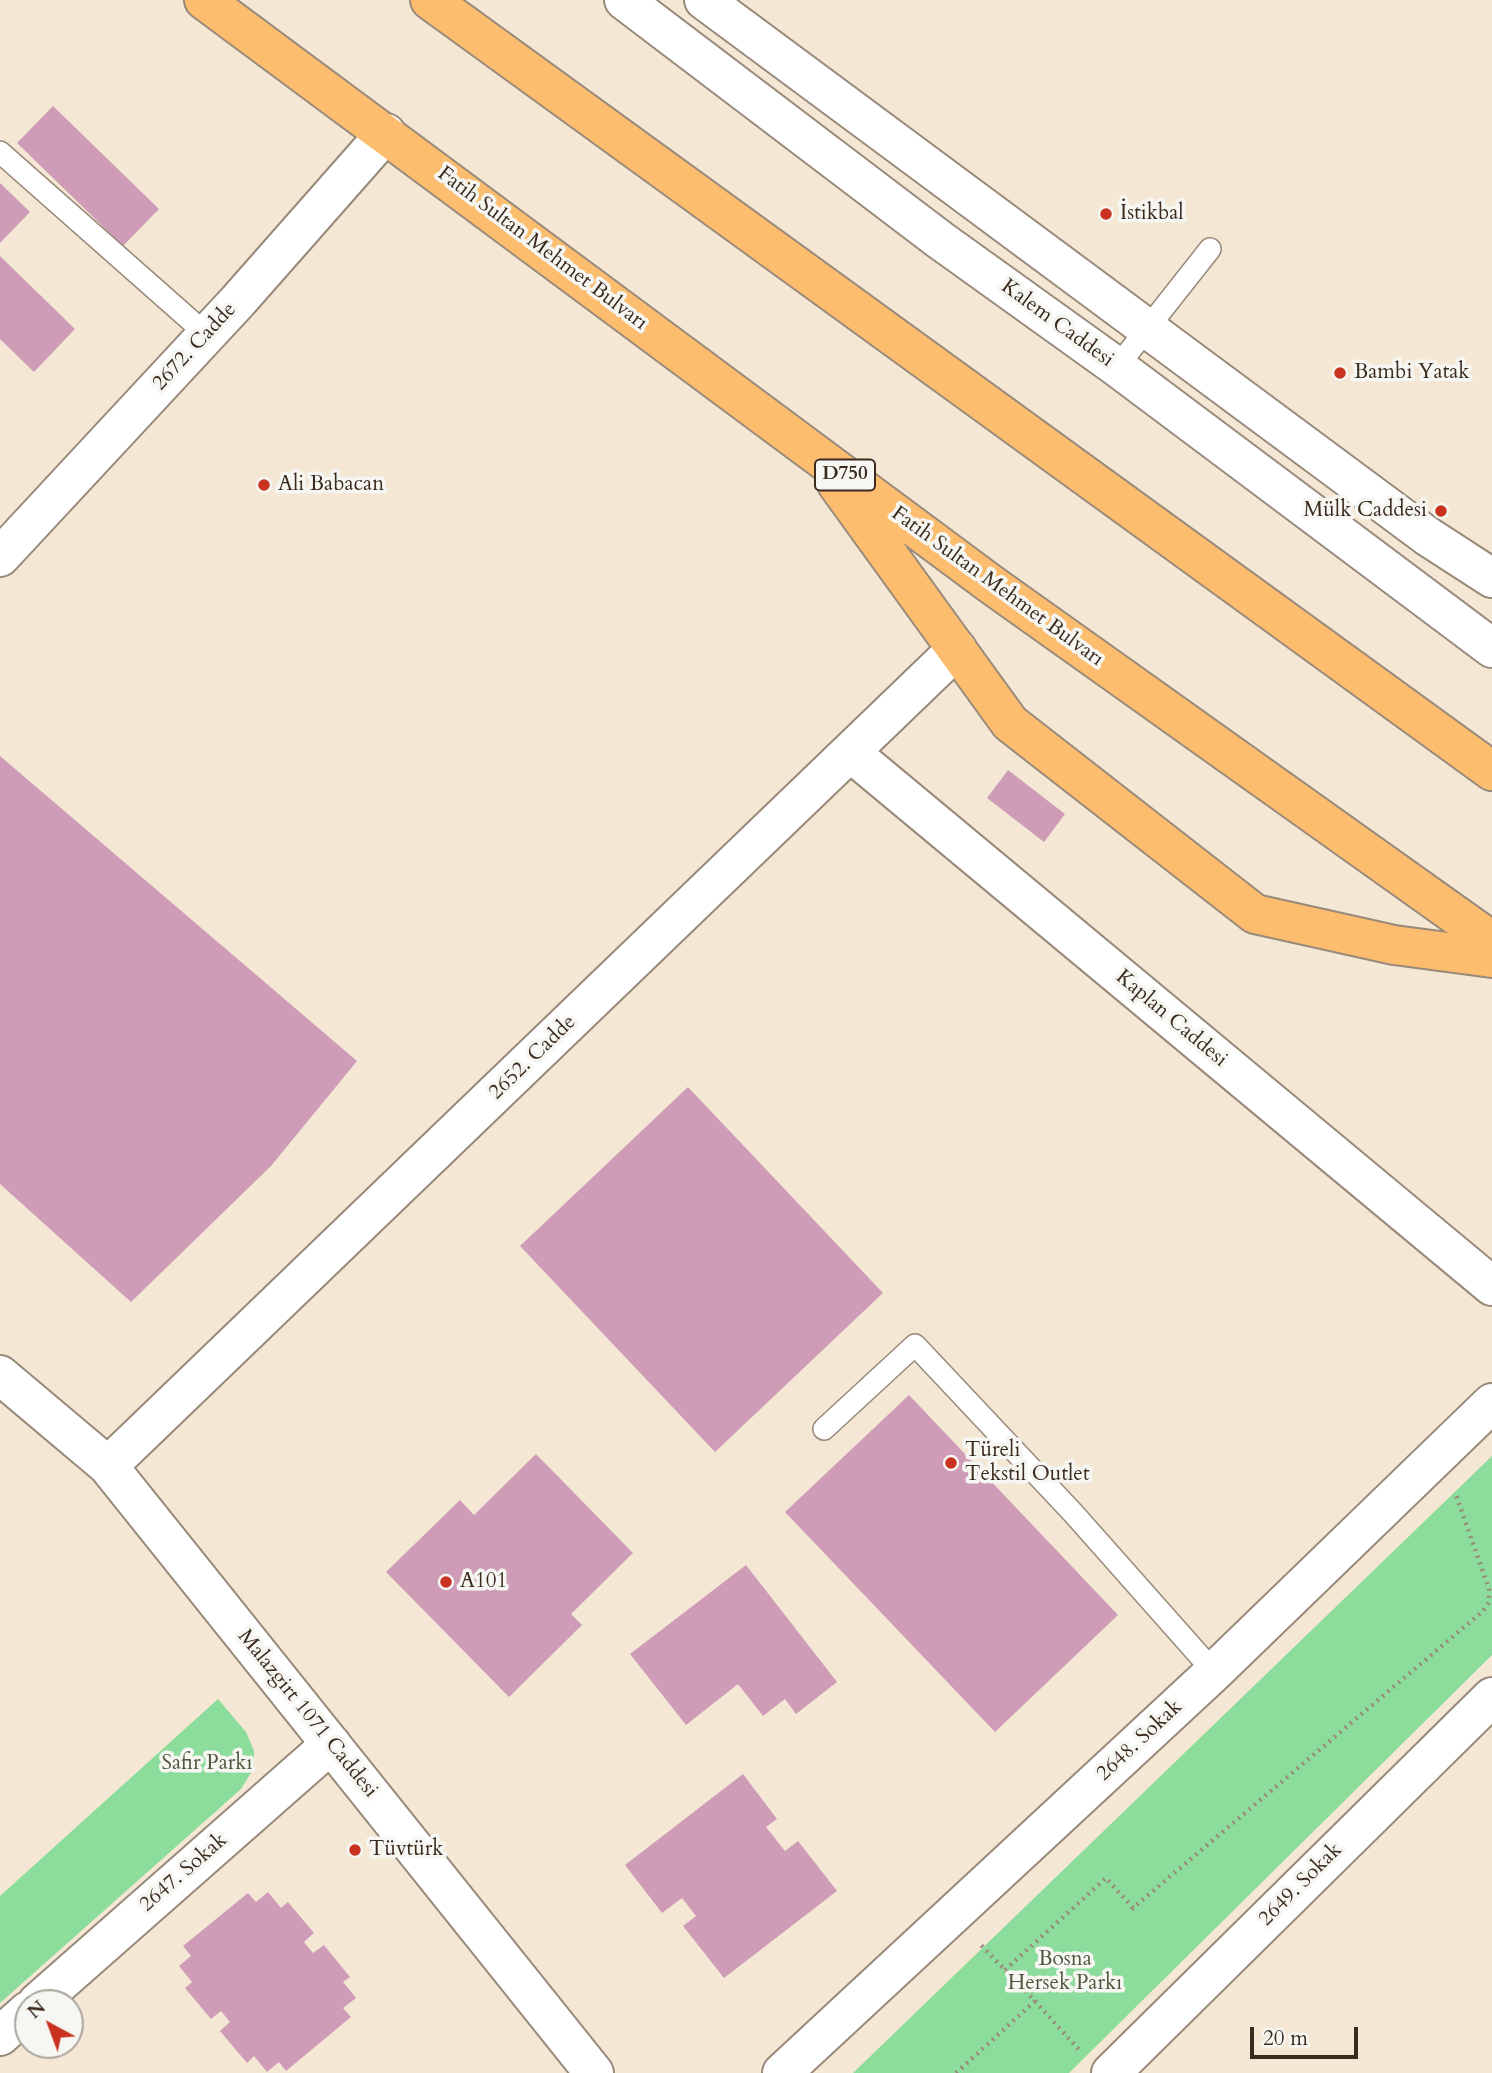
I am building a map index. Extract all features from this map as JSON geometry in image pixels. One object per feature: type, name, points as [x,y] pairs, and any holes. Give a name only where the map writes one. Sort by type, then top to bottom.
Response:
[{"type":"highway","name":"Fatih Sultan Mehmet Bulvarı","points":[[204,0],[816,454],[1284,796],[1492,941]]},
{"type":"highway","points":[[430,0],[1492,771]]},
{"type":"highway","points":[[816,454],[1010,723],[1255,914],[1394,945],[1492,958]]},
{"type":"street","name":"Kalem Caddesi","points":[[624,0],[940,240],[1117,366],[1492,648]]},
{"type":"street","points":[[704,0],[1427,536],[1492,578]]},
{"type":"street","name":"2672. Cadde","points":[[0,557],[206,334],[386,133]]},
{"type":"street","name":"2652. Cadde","points":[[108,1466],[957,649]]},
{"type":"street","name":"Kaplan Caddesi","points":[[850,752],[1492,1286]]},
{"type":"street","name":"Malazgirt 1071 Caddesi","points":[[0,1375],[108,1466],[594,2073]]},
{"type":"street","name":"2648. Sokak","points":[[782,2073],[1214,1672],[1492,1403]]},
{"type":"street","name":"2649. Sokak","points":[[1101,2068],[1492,1697]]},
{"type":"street","name":"2647. Sokak","points":[[53,1989],[331,1744]]},
{"type":"street","points":[[0,2036],[14,2024]]},
{"type":"lane","points":[[0,152],[206,334]]},
{"type":"lane","points":[[1117,366],[1210,249]]},
{"type":"lane","points":[[824,1429],[915,1345],[1074,1514],[1214,1672]]},
{"type":"path","points":[[1005,1970],[1106,1878],[1133,1908],[1483,1611],[1489,1602],[1489,1589],[1441,1452]]},
{"type":"path","points":[[952,1915],[1101,2068]]},
{"type":"path","points":[[956,2073],[1035,2001]]},
{"type":"green space","name":"Bosna Hersek Parkı","points":[[1492,1456],[1492,1655],[1069,2073],[853,2073]]},
{"type":"green space","name":"Safir Parkı","points":[[218,1699],[246,1732],[254,1751],[254,1768],[241,1789],[0,2003],[0,1896]]},
{"type":"building","points":[[53,106],[159,209],[123,246],[17,143]]},
{"type":"building","points":[[0,183],[30,212],[0,243]]},
{"type":"building","points":[[0,256],[75,329],[34,372],[0,339]]},
{"type":"building","points":[[0,756],[357,1061],[271,1166],[131,1302],[0,1184]]},
{"type":"building","points":[[1008,770],[1065,814],[1044,842],[987,798]]},
{"type":"building","points":[[688,1087],[883,1293],[715,1452],[520,1246]]},
{"type":"building","points":[[909,1395],[1118,1615],[995,1732],[785,1512]]},
{"type":"building","points":[[536,1454],[633,1553],[571,1614],[582,1625],[509,1697],[386,1572],[460,1500],[474,1515]]},
{"type":"building","points":[[746,1565],[837,1682],[796,1714],[785,1699],[763,1716],[738,1684],[686,1725],[630,1654]]},
{"type":"building","points":[[743,1774],[777,1819],[766,1827],[785,1851],[798,1841],[837,1891],[724,1978],[683,1926],[696,1916],[682,1898],[662,1913],[625,1865]]},
{"type":"building","points":[[268,1892],[281,1908],[288,1902],[314,1933],[304,1942],[313,1953],[324,1945],[350,1977],[343,1982],[356,1998],[343,2008],[351,2017],[286,2071],[279,2062],[267,2072],[254,2056],[247,2063],[220,2031],[230,2022],[221,2011],[211,2019],[185,1988],[192,1982],[179,1966],[191,1956],[183,1946],[248,1893],[256,1902]]},
{"type":"place","name":"İstikbal","points":[[1106,214]]},
{"type":"place","name":"Bambi Yatak","points":[[1340,373]]},
{"type":"place","name":"Ali Babacan","points":[[264,485]]},
{"type":"place","name":"Mülk Caddesi","points":[[1441,511]]},
{"type":"place","name":"Türeli Tekstil Outlet","points":[[951,1463]]},
{"type":"place","name":"A101","points":[[446,1582]]},
{"type":"place","name":"Tüvtürk","points":[[355,1850]]}]
